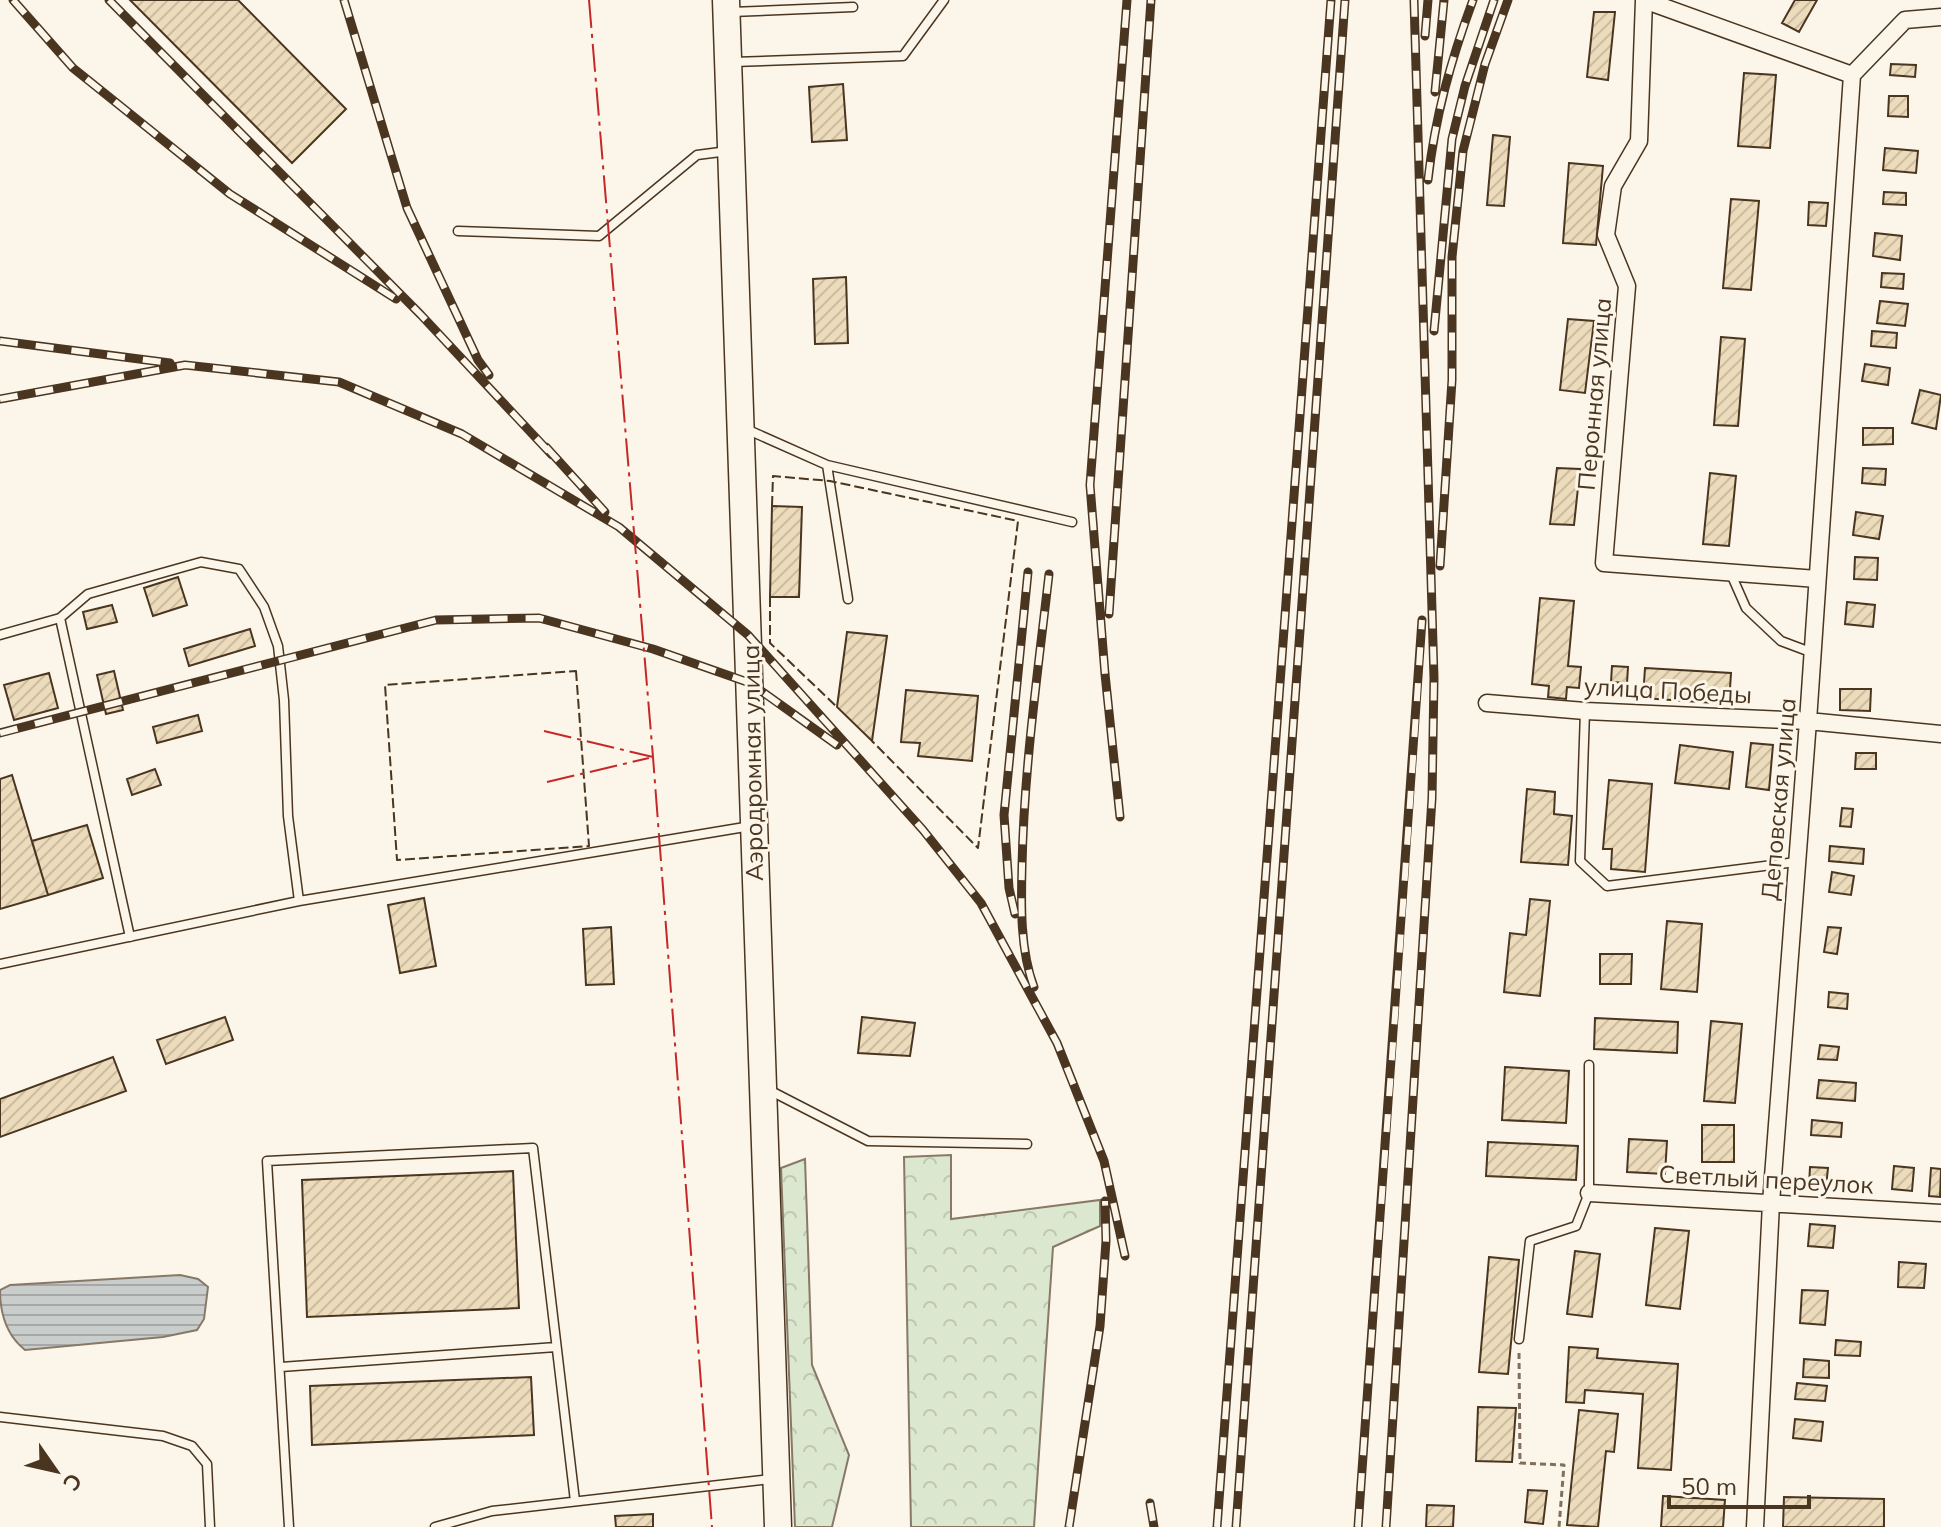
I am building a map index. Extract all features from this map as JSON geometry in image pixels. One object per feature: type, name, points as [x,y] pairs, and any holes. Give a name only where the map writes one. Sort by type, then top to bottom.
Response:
[{"type":"main road","name":"Аэродромная улица","points":[[726,6],[778,1527]]},
{"type":"street","points":[[1644,0],[1852,75],[1905,20],[1941,17]]},
{"type":"street","name":"Перонная улица","points":[[1644,0],[1639,141],[1613,186],[1606,235],[1627,286],[1604,563],[1731,574]]},
{"type":"street","name":"Деповская улица","points":[[1755,1527],[1771,1203],[1813,653],[1852,75]]},
{"type":"street","points":[[1731,574],[1817,579]]},
{"type":"street","name":"улица Победы","points":[[1487,703],[1585,711],[1808,721],[1941,734]]},
{"type":"street","name":"Светлый переулок","points":[[1589,1193],[1941,1213]]},
{"type":"lane","points":[[729,62],[903,56],[944,0]]},
{"type":"lane","points":[[726,6],[853,7]]},
{"type":"lane","points":[[458,231],[599,236],[697,155],[729,151]]},
{"type":"lane","points":[[742,427],[827,465],[1072,522]]},
{"type":"lane","points":[[827,465],[848,599]]},
{"type":"lane","points":[[0,635],[60,618],[88,594],[201,562],[239,569],[264,607],[278,646],[284,700],[288,816],[299,901]]},
{"type":"lane","points":[[1731,574],[1746,608],[1781,641],[1813,653]]},
{"type":"lane","points":[[60,618],[130,937]]},
{"type":"lane","points":[[1585,711],[1580,861],[1607,886],[1796,862]]},
{"type":"lane","points":[[0,964],[299,901],[752,826]]},
{"type":"lane","points":[[1519,1339],[1530,1241],[1576,1226],[1589,1193],[1589,1065]]},
{"type":"lane","points":[[763,1087],[868,1141],[1027,1144]]},
{"type":"lane","points":[[289,1527],[267,1161],[533,1148],[575,1501]]},
{"type":"lane","points":[[281,1367],[556,1347]]},
{"type":"lane","points":[[0,1417],[163,1436],[192,1446],[207,1464],[210,1527]]},
{"type":"lane","points":[[435,1527],[492,1511],[776,1478]]},
{"type":"path","points":[[1519,1339],[1520,1463],[1564,1465],[1559,1527]]},
{"type":"green space","points":[[951,1155],[951,1219],[1100,1200],[1100,1226],[1053,1247],[1034,1527],[911,1527],[904,1157]]},
{"type":"green space","points":[[805,1159],[812,1365],[849,1455],[832,1527],[795,1527],[781,1168]]},
{"type":"shaded area","points":[[180,1275],[198,1279],[208,1287],[204,1319],[197,1330],[163,1337],[25,1350],[9,1331],[1,1307],[0,1290],[10,1285]]},
{"type":"building","points":[[130,0],[238,0],[346,109],[292,163]]},
{"type":"building","points":[[1795,0],[1817,0],[1799,32],[1782,23]]},
{"type":"building","points":[[1594,12],[1615,12],[1608,80],[1587,77]]},
{"type":"building","points":[[1891,64],[1916,65],[1915,77],[1890,75]]},
{"type":"building","points":[[1744,73],[1776,75],[1770,148],[1738,146]]},
{"type":"building","points":[[843,84],[847,140],[812,142],[809,87]]},
{"type":"building","points":[[1889,96],[1908,96],[1908,117],[1888,116]]},
{"type":"building","points":[[1493,135],[1510,137],[1504,206],[1487,205]]},
{"type":"building","points":[[1885,148],[1918,151],[1916,173],[1883,170]]},
{"type":"building","points":[[1569,163],[1603,166],[1596,245],[1563,243]]},
{"type":"building","points":[[1884,192],[1906,193],[1906,205],[1883,204]]},
{"type":"building","points":[[1731,199],[1759,201],[1751,290],[1723,288]]},
{"type":"building","points":[[1809,202],[1828,203],[1826,226],[1808,225]]},
{"type":"building","points":[[1875,233],[1902,236],[1900,260],[1873,256]]},
{"type":"building","points":[[1882,273],[1904,274],[1903,289],[1881,287]]},
{"type":"building","points":[[846,277],[848,343],[815,344],[813,279]]},
{"type":"building","points":[[1880,301],[1908,304],[1905,326],[1877,323]]},
{"type":"building","points":[[1568,319],[1594,321],[1585,393],[1560,390]]},
{"type":"building","points":[[1872,331],[1897,333],[1896,348],[1871,346]]},
{"type":"building","points":[[1721,337],[1745,339],[1738,426],[1714,425]]},
{"type":"building","points":[[1865,364],[1890,368],[1888,385],[1862,381]]},
{"type":"building","points":[[1920,390],[1941,395],[1936,429],[1912,423]]},
{"type":"building","points":[[1863,428],[1893,428],[1893,444],[1863,445]]},
{"type":"building","points":[[1557,468],[1580,469],[1574,525],[1550,524]]},
{"type":"building","points":[[1863,468],[1886,469],[1885,485],[1862,483]]},
{"type":"building","points":[[1710,473],[1736,476],[1729,546],[1703,544]]},
{"type":"building","points":[[772,506],[802,507],[799,597],[770,597]]},
{"type":"building","points":[[1856,512],[1883,516],[1879,539],[1853,535]]},
{"type":"building","points":[[1855,557],[1878,558],[1877,580],[1854,579]]},
{"type":"building","points":[[178,577],[187,605],[153,616],[144,588]]},
{"type":"building","points":[[1540,598],[1574,601],[1568,666],[1581,667],[1579,688],[1567,687],[1566,699],[1548,697],[1549,686],[1532,684]]},
{"type":"building","points":[[1847,602],[1875,605],[1873,627],[1845,624]]},
{"type":"building","points":[[112,605],[117,622],[87,629],[83,612]]},
{"type":"building","points":[[250,629],[255,646],[189,666],[184,649]]},
{"type":"building","points":[[847,632],[887,636],[872,741],[837,707]]},
{"type":"building","points":[[1612,666],[1628,667],[1627,683],[1611,682]]},
{"type":"building","points":[[1645,668],[1731,673],[1729,704],[1643,698]]},
{"type":"building","points":[[114,671],[123,710],[106,714],[97,675]]},
{"type":"building","points":[[49,673],[58,708],[14,720],[4,685]]},
{"type":"building","points":[[1840,689],[1871,689],[1870,711],[1840,710]]},
{"type":"building","points":[[906,690],[978,696],[972,761],[918,756],[920,743],[901,742]]},
{"type":"building","points":[[198,715],[202,731],[157,743],[153,727]]},
{"type":"building","points":[[1751,743],[1773,745],[1769,790],[1746,787]]},
{"type":"building","points":[[1680,745],[1733,752],[1729,789],[1675,783]]},
{"type":"building","points":[[1856,753],[1876,753],[1876,769],[1855,769]]},
{"type":"building","points":[[155,769],[161,785],[132,795],[127,779]]},
{"type":"building","points":[[12,775],[48,895],[0,909],[0,779]]},
{"type":"building","points":[[1609,780],[1652,784],[1645,872],[1611,869],[1612,849],[1603,849]]},
{"type":"building","points":[[1527,789],[1555,792],[1554,814],[1572,816],[1568,865],[1521,862]]},
{"type":"building","points":[[1842,808],[1853,809],[1851,827],[1840,826]]},
{"type":"building","points":[[87,825],[103,878],[48,895],[32,841]]},
{"type":"building","points":[[1830,846],[1864,849],[1863,864],[1829,861]]},
{"type":"building","points":[[1832,872],[1854,876],[1851,895],[1829,892]]},
{"type":"building","points":[[424,898],[436,966],[400,973],[388,905]]},
{"type":"building","points":[[1530,899],[1550,901],[1540,996],[1504,992],[1510,933],[1526,935]]},
{"type":"building","points":[[1667,921],[1702,924],[1697,992],[1661,989]]},
{"type":"building","points":[[611,927],[614,984],[586,985],[583,929]]},
{"type":"building","points":[[1828,927],[1841,928],[1837,954],[1824,952]]},
{"type":"building","points":[[1600,954],[1632,954],[1631,984],[1600,984]]},
{"type":"building","points":[[1829,992],[1848,994],[1847,1009],[1828,1007]]},
{"type":"building","points":[[225,1017],[233,1040],[166,1064],[157,1040]]},
{"type":"building","points":[[862,1017],[915,1023],[910,1056],[858,1053]]},
{"type":"building","points":[[1595,1018],[1678,1022],[1677,1053],[1594,1049]]},
{"type":"building","points":[[1711,1021],[1742,1024],[1735,1103],[1704,1101]]},
{"type":"building","points":[[1820,1045],[1839,1047],[1837,1060],[1818,1059]]},
{"type":"building","points":[[113,1057],[126,1091],[0,1137],[0,1099]]},
{"type":"building","points":[[1505,1067],[1569,1071],[1566,1123],[1502,1120]]},
{"type":"building","points":[[1819,1080],[1856,1083],[1855,1101],[1817,1098]]},
{"type":"building","points":[[1812,1120],[1842,1123],[1841,1137],[1811,1135]]},
{"type":"building","points":[[1702,1125],[1734,1125],[1734,1162],[1702,1162]]},
{"type":"building","points":[[1629,1139],[1667,1141],[1665,1174],[1627,1172]]},
{"type":"building","points":[[1488,1142],[1578,1146],[1576,1180],[1486,1176]]},
{"type":"building","points":[[1894,1166],[1914,1168],[1912,1191],[1892,1189]]},
{"type":"building","points":[[1810,1167],[1828,1168],[1826,1187],[1809,1186]]},
{"type":"building","points":[[1931,1168],[1941,1169],[1940,1197],[1929,1196]]},
{"type":"building","points":[[513,1171],[519,1308],[307,1317],[302,1180]]},
{"type":"building","points":[[1810,1224],[1835,1226],[1833,1248],[1808,1246]]},
{"type":"building","points":[[1655,1228],[1689,1231],[1680,1309],[1646,1305]]},
{"type":"building","points":[[1575,1251],[1600,1254],[1592,1317],[1567,1314]]},
{"type":"building","points":[[1489,1257],[1519,1260],[1508,1374],[1479,1372]]},
{"type":"building","points":[[1899,1262],[1926,1264],[1924,1288],[1898,1287]]},
{"type":"building","points":[[1802,1290],[1828,1291],[1825,1325],[1800,1323]]},
{"type":"building","points":[[1836,1340],[1861,1342],[1860,1356],[1835,1355]]},
{"type":"building","points":[[1569,1347],[1598,1349],[1597,1358],[1678,1364],[1671,1470],[1638,1468],[1643,1394],[1585,1390],[1584,1403],[1566,1402]]},
{"type":"building","points":[[1804,1359],[1829,1361],[1829,1378],[1803,1377]]},
{"type":"building","points":[[531,1377],[534,1435],[312,1445],[310,1386]]},
{"type":"building","points":[[1797,1383],[1827,1386],[1825,1401],[1795,1399]]},
{"type":"building","points":[[1478,1407],[1516,1408],[1512,1462],[1476,1461]]},
{"type":"building","points":[[1579,1410],[1618,1414],[1614,1452],[1606,1451],[1598,1527],[1567,1525]]},
{"type":"building","points":[[1795,1419],[1823,1422],[1821,1441],[1793,1438]]},
{"type":"building","points":[[1528,1490],[1547,1491],[1543,1524],[1525,1522]]},
{"type":"building","points":[[1663,1496],[1725,1500],[1723,1527],[1661,1527]]},
{"type":"building","points":[[1784,1497],[1884,1499],[1884,1527],[1783,1527]]},
{"type":"building","points":[[1427,1505],[1454,1506],[1453,1527],[1426,1527]]},
{"type":"building","points":[[653,1514],[653,1527],[616,1527],[615,1516]]},
{"type":"railway","points":[[13,0],[73,68],[230,194],[396,299]]},
{"type":"railway","points":[[109,0],[421,315],[552,455]]},
{"type":"railway","points":[[344,0],[407,208],[478,360],[489,375]]},
{"type":"railway","points":[[1120,817],[1090,485],[1127,0]]},
{"type":"railway","points":[[1109,614],[1151,0]]},
{"type":"railway","points":[[1217,1527],[1331,0]]},
{"type":"railway","points":[[1236,1527],[1345,0]]},
{"type":"railway","points":[[1386,1527],[1432,798],[1434,678],[1414,0]]},
{"type":"railway","points":[[1425,36],[1428,0]]},
{"type":"railway","points":[[1435,92],[1444,0]]},
{"type":"railway","points":[[1428,180],[1445,88],[1473,0]]},
{"type":"railway","points":[[1434,331],[1452,139],[1465,86],[1494,0]]},
{"type":"railway","points":[[1440,566],[1452,380],[1452,257],[1463,151],[1485,64],[1508,0]]},
{"type":"railway","points":[[0,341],[170,363]]},
{"type":"railway","points":[[0,399],[185,365],[339,382],[462,434],[619,527],[748,635],[923,830],[981,903],[1057,1043],[1104,1161],[1125,1256]]},
{"type":"railway","points":[[546,447],[605,512]]},
{"type":"railway","points":[[1015,914],[1009,888],[1004,815],[1028,572]]},
{"type":"railway","points":[[1034,987],[1022,927],[1023,829],[1049,574]]},
{"type":"railway","points":[[0,733],[436,620],[539,618],[653,649],[750,683],[837,745]]},
{"type":"railway","points":[[1358,1527],[1422,620]]},
{"type":"railway","points":[[1069,1527],[1100,1326],[1106,1241],[1105,1201]]},
{"type":"railway","points":[[1150,1503],[1154,1527]]},
{"type":"fence","points":[[772,506],[773,476],[830,481],[1018,521],[978,848],[872,741]]},
{"type":"fence","points":[[770,597],[770,643],[837,707]]},
{"type":"fence","points":[[576,671],[589,846],[397,860],[385,685],[576,671]]},
{"type":"power","points":[[589,0],[653,757],[712,1527]]},
{"type":"power","points":[[544,731],[653,757]]},
{"type":"power","points":[[547,782],[649,758]]}]
